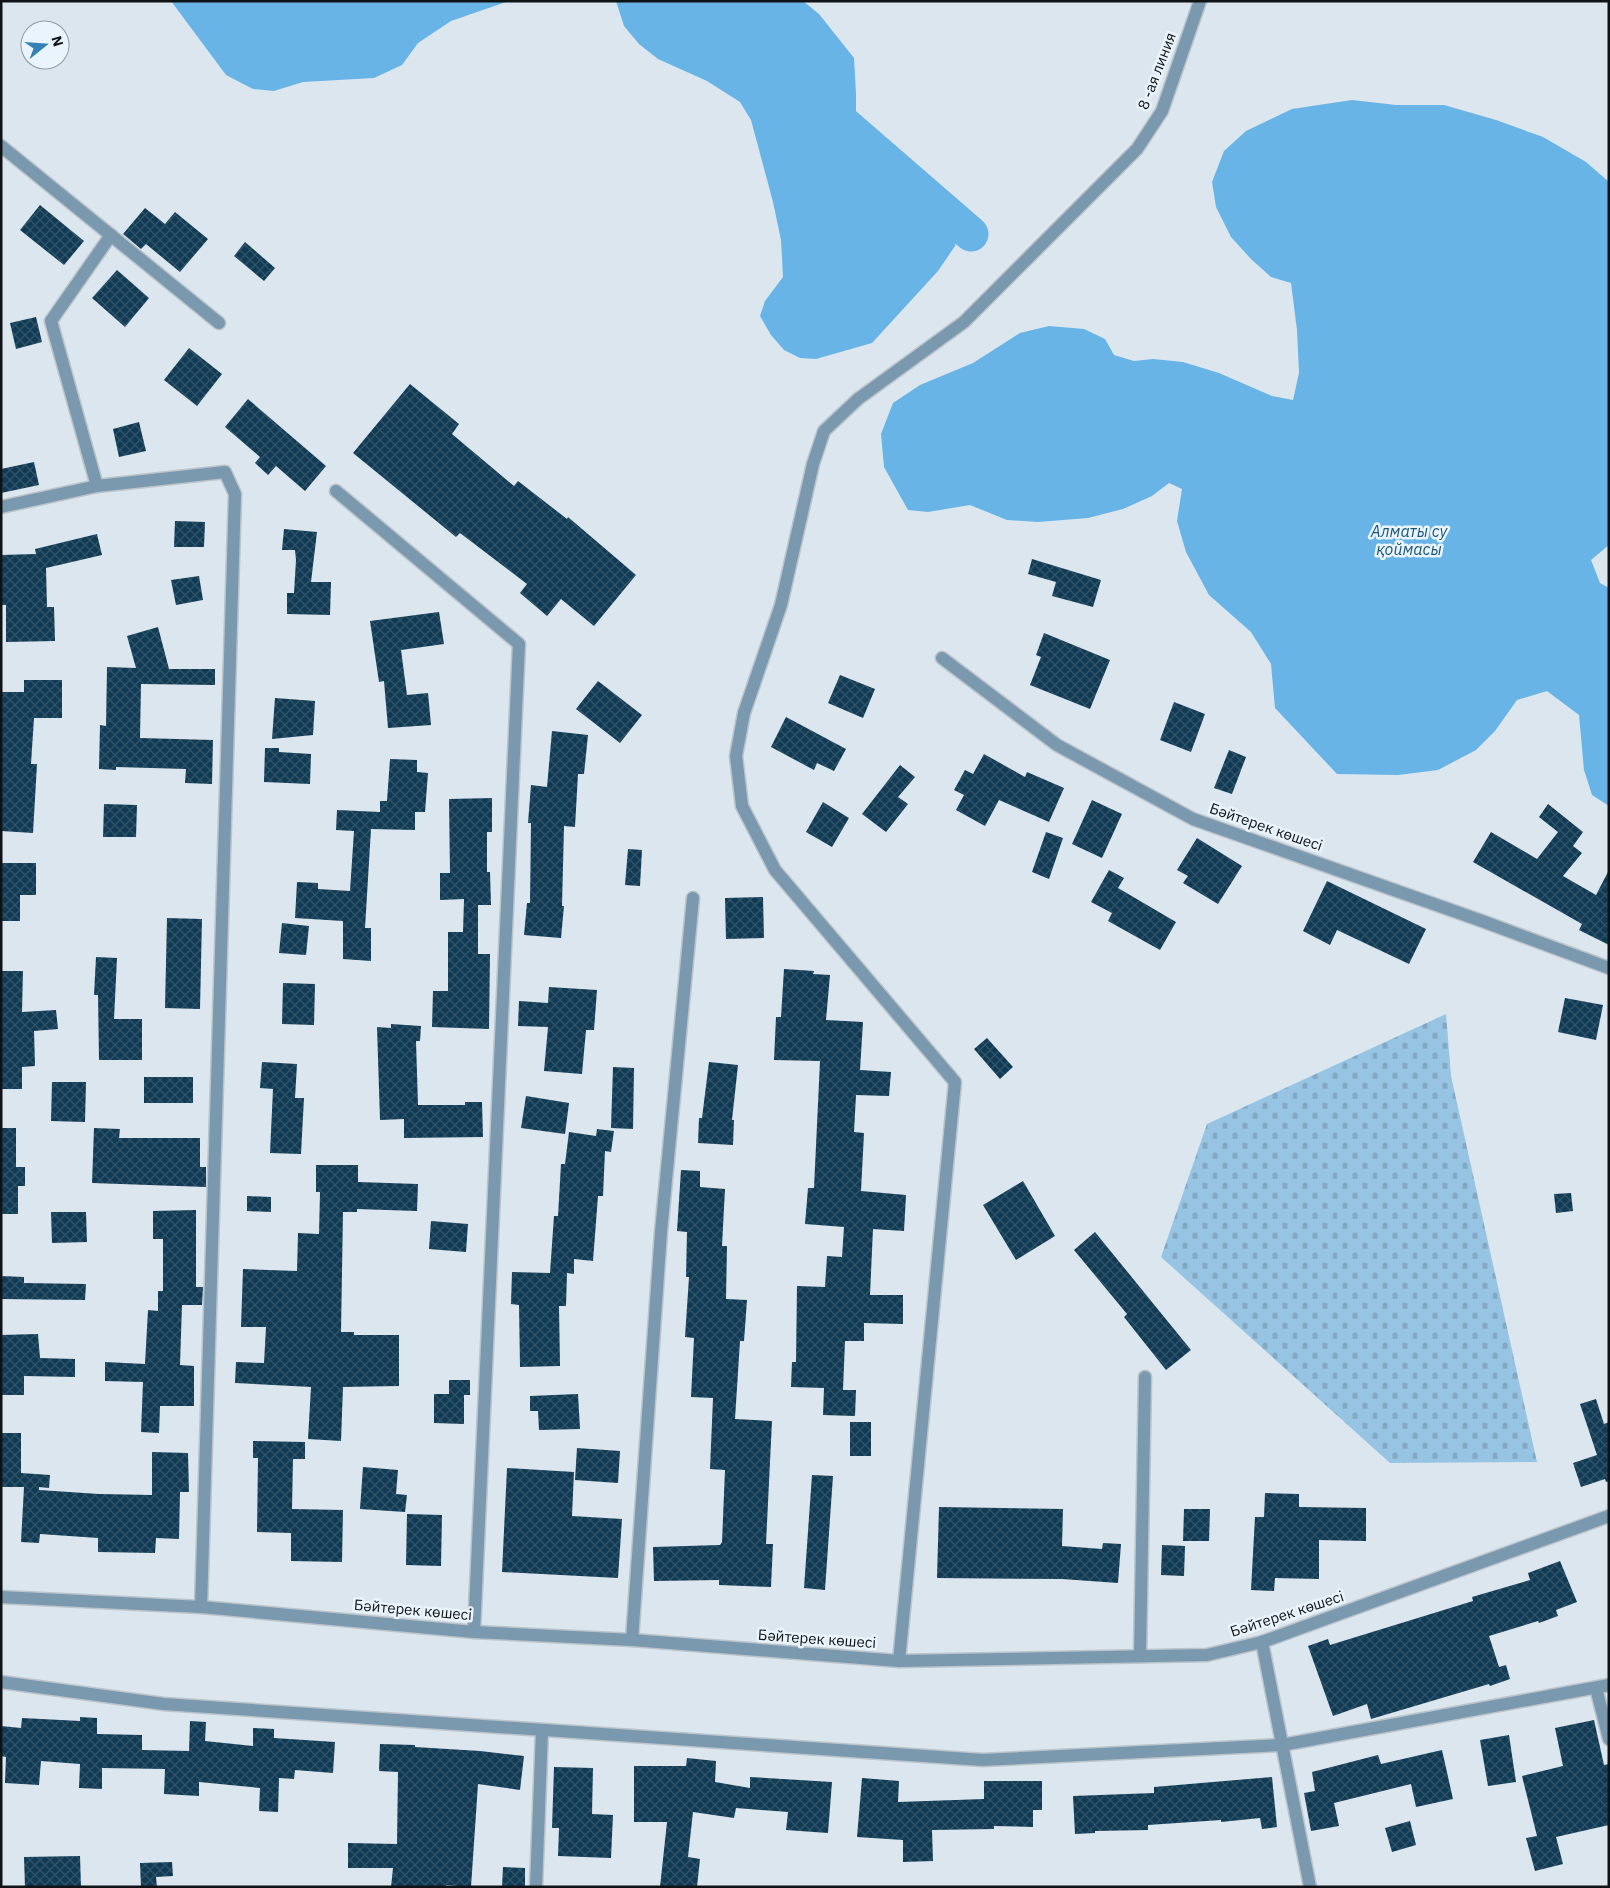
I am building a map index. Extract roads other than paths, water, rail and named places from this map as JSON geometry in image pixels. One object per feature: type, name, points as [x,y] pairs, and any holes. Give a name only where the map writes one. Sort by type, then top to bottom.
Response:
[{"type":"street","name":"8 -ая линия","points":[[899,1661],[955,1082],[775,870],[742,806],[736,756],[744,713],[781,605],[813,464],[824,431],[858,399],[964,322],[1137,148],[1162,111],[1200,1]]},
{"type":"street","points":[[1,146],[219,323]]},
{"type":"street","points":[[97,486],[51,321],[111,235]]},
{"type":"street","points":[[1,508],[97,486],[225,472],[235,494],[201,1607]]},
{"type":"street","points":[[336,491],[519,644],[474,1632]]},
{"type":"street","name":"Бәйтерек көшесі","points":[[942,658],[1057,744],[1193,819],[1482,920],[1609,968]]},
{"type":"street","points":[[632,1640],[661,1232],[693,898]]},
{"type":"street","points":[[1140,1656],[1145,1376]]},
{"type":"street","name":"Бәйтерек көшесі","points":[[1,1597],[201,1607],[474,1632],[632,1640],[899,1661],[1207,1655],[1262,1642],[1609,1516]]},
{"type":"street","points":[[1262,1642],[1310,1887]]},
{"type":"street","points":[[1,1682],[164,1704],[983,1760],[1282,1745],[1609,1685]]},
{"type":"street","points":[[1596,1688],[1609,1739]]},
{"type":"street","points":[[536,1887],[542,1730]]},
{"type":"water","points":[[171,1],[509,1],[451,21],[418,43],[402,65],[374,78],[303,82],[274,91],[253,89],[226,75]]},
{"type":"water","points":[[616,1],[803,1],[819,14],[854,58],[856,136],[880,172],[925,181],[960,223],[955,246],[938,271],[872,343],[816,359],[800,358],[784,350],[771,335],[760,316],[765,301],[783,277],[781,240],[751,120],[740,102],[707,81],[658,59],[639,44],[624,26]]},
{"type":"water","name":"Алматы су қоймасы","points":[[1352,100],[1396,105],[1444,105],[1496,120],[1543,137],[1586,162],[1609,182],[1609,545],[1591,560],[1600,583],[1609,588],[1609,806],[1592,795],[1584,770],[1579,715],[1547,691],[1517,700],[1495,731],[1476,750],[1438,770],[1398,775],[1337,774],[1275,708],[1271,664],[1251,632],[1209,595],[1186,552],[1177,521],[1182,489],[1169,483],[1152,496],[1123,509],[1088,518],[1038,522],[1007,520],[970,505],[928,512],[908,510],[884,467],[881,434],[893,403],[920,385],[973,363],[1020,333],[1049,326],[1084,329],[1105,339],[1114,355],[1134,361],[1153,359],[1183,362],[1219,373],[1272,396],[1293,400],[1299,373],[1297,330],[1291,283],[1271,277],[1231,237],[1216,207],[1212,182],[1224,151],[1246,131],[1292,109]]},
{"type":"waterway","points":[[821,104],[971,234]]}]
